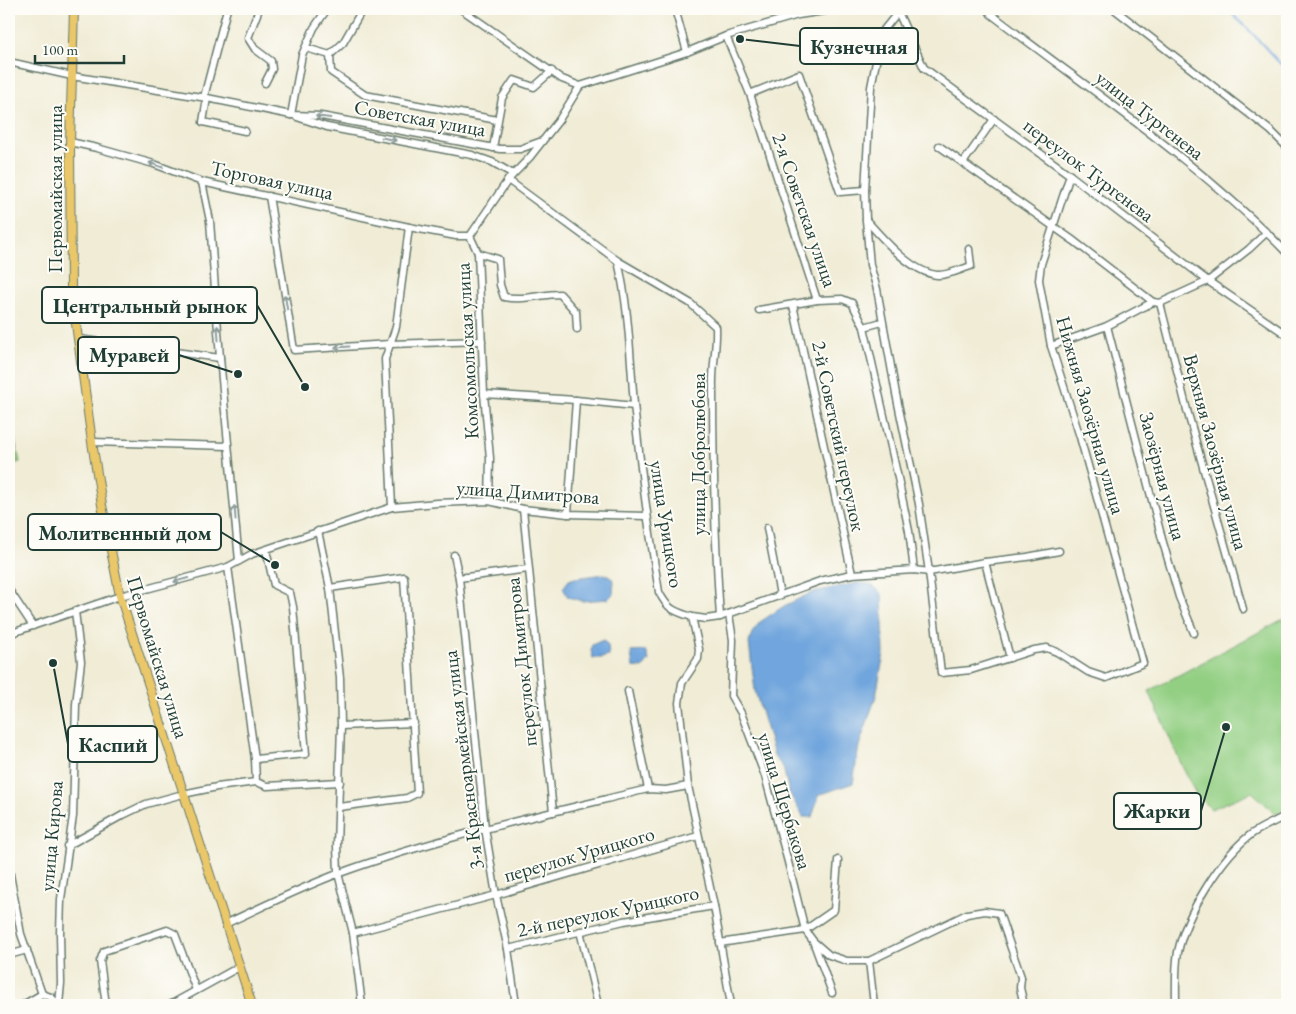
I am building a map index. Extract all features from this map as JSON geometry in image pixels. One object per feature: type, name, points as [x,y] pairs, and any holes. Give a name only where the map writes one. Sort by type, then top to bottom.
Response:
[{"type":"main road","name":"Первомайская улица","points":[[74,9],[70,142],[71,287],[92,442],[120,596],[252,1005]]},
{"type":"street","points":[[227,9],[205,98],[203,122],[245,131]]},
{"type":"street","points":[[259,9],[248,38],[255,48],[271,60],[272,69],[265,83]]},
{"type":"street","points":[[291,115],[302,55],[314,28],[327,9]]},
{"type":"street","points":[[462,9],[562,79],[580,86],[687,52],[726,36],[797,12],[837,9]]},
{"type":"street","points":[[675,9],[687,52]]},
{"type":"street","name":"улица Тургенева","points":[[988,9],[991,14],[1123,113],[1199,173],[1267,232],[1287,253]]},
{"type":"street","points":[[1114,9],[1263,125],[1287,146]]},
{"type":"street","points":[[330,55],[344,43],[362,10]]},
{"type":"street","points":[[898,10],[882,32],[871,87],[865,190],[866,220],[870,265],[877,290],[919,504],[941,673],[971,670],[1010,658],[985,562]]},
{"type":"street","name":"переулок Тургенева","points":[[898,10],[924,68],[1070,175],[1208,280],[1287,335]]},
{"type":"street","name":"2-я Советская улица","points":[[726,36],[750,94],[817,300],[842,299],[852,303],[864,327],[909,530],[914,570]]},
{"type":"street","points":[[306,48],[330,55]]},
{"type":"street","points":[[330,55],[332,72],[365,95],[497,120]]},
{"type":"street","name":"Советская улица","points":[[9,62],[72,76],[205,98],[291,115],[327,127],[472,155],[492,162],[513,174]]},
{"type":"street","points":[[494,148],[502,98],[514,80],[534,87],[552,71]]},
{"type":"street","points":[[750,94],[799,74],[840,192],[865,190]]},
{"type":"street","name":"Комсомольская улица","points":[[489,501],[490,458],[484,394],[478,253],[470,236],[508,180],[559,120],[580,86]]},
{"type":"street","name":"Советская улица","points":[[291,115],[321,116],[494,148],[520,149],[542,141]]},
{"type":"street","points":[[963,163],[994,119]]},
{"type":"street","name":"Торговая улица","points":[[70,142],[154,164],[202,182],[409,227],[456,236],[470,236]]},
{"type":"street","points":[[939,146],[1074,241],[1156,302]]},
{"type":"street","name":"Нижняя Заозёрная улица","points":[[1010,658],[1047,648],[1057,652],[1088,672],[1106,678],[1143,663],[1080,437],[1051,346],[1039,280],[1041,264],[1070,175]]},
{"type":"street","points":[[508,180],[618,262]]},
{"type":"street","points":[[202,182],[210,221],[220,358],[239,561]]},
{"type":"street","points":[[270,196],[294,350],[482,341]]},
{"type":"street","points":[[866,220],[890,246],[919,269],[936,275],[971,266],[969,249]]},
{"type":"street","points":[[392,507],[385,359],[396,327],[409,227]]},
{"type":"street","points":[[1051,346],[1107,326],[1156,302],[1208,280],[1249,249],[1267,232]]},
{"type":"street","points":[[478,253],[498,259],[500,285],[504,297],[535,298],[560,294],[576,312],[578,328]]},
{"type":"street","name":"улица Добролюбова","points":[[618,262],[690,303],[716,327],[716,347],[712,372],[715,542],[720,618]]},
{"type":"street","name":"улица Урицкого","points":[[618,262],[627,322],[646,516],[659,592],[665,604],[673,611],[692,617],[720,618]]},
{"type":"street","points":[[759,310],[817,300]]},
{"type":"street","name":"Верхняя Заозёрная улица","points":[[1156,302],[1243,609]]},
{"type":"street","name":"2-й Советский переулок","points":[[794,305],[852,574]]},
{"type":"street","points":[[864,327],[882,322]]},
{"type":"street","name":"Заозёрная улица","points":[[1107,326],[1162,539],[1179,597],[1194,633]]},
{"type":"street","points":[[78,339],[220,358]]},
{"type":"street","points":[[484,394],[634,406]]},
{"type":"street","points":[[568,514],[576,400]]},
{"type":"street","points":[[92,442],[228,446]]},
{"type":"street","name":"улица Димитрова","points":[[9,634],[120,596],[228,567],[266,550],[392,507],[489,501],[523,509],[568,514],[646,516]]},
{"type":"street","name":"переулок Димитрова","points":[[523,509],[553,812]]},
{"type":"street","points":[[767,528],[780,595]]},
{"type":"street","points":[[318,531],[330,588],[340,678],[338,873],[354,933],[362,1005]]},
{"type":"street","points":[[255,759],[306,754],[294,607],[290,594],[274,585],[266,550]]},
{"type":"street","points":[[720,618],[820,581],[852,574],[914,570],[929,572],[1059,551]]},
{"type":"street","name":"3-я Красноармейская улица","points":[[454,555],[459,578],[485,828],[496,895],[508,949],[516,1005]]},
{"type":"street","points":[[228,567],[255,759],[256,782]]},
{"type":"street","points":[[459,578],[528,569]]},
{"type":"street","points":[[330,588],[404,577],[417,793],[407,798],[339,807]]},
{"type":"street","points":[[9,590],[32,626]]},
{"type":"street","name":"улица Кирова","points":[[59,1005],[61,983],[60,917],[67,846],[73,816],[76,704],[81,662],[75,611]]},
{"type":"street","name":"улица Щербакова","points":[[729,614],[733,640],[731,696],[741,713],[764,776],[788,862],[804,930],[813,941],[832,993]]},
{"type":"street","points":[[692,617],[699,649],[698,660],[682,683],[678,700],[688,786],[714,906],[731,1005]]},
{"type":"street","points":[[628,691],[648,789]]},
{"type":"street","points":[[341,726],[414,723]]},
{"type":"street","points":[[67,846],[122,815],[146,804],[217,786],[256,782],[268,786],[340,782]]},
{"type":"street","points":[[225,924],[338,873],[485,828],[648,789],[666,790],[688,786]]},
{"type":"street","points":[[1176,1005],[1178,951],[1188,923],[1204,891],[1227,858],[1253,833],[1287,815]]},
{"type":"street","name":"переулок Урицкого","points":[[354,933],[496,895],[698,836]]},
{"type":"street","points":[[720,943],[804,930],[834,910],[838,860]]},
{"type":"street","points":[[9,869],[15,906],[26,950],[42,994]]},
{"type":"street","name":"2-й переулок Урицкого","points":[[508,949],[624,921],[714,906]]},
{"type":"street","points":[[813,941],[829,955],[848,962],[869,961],[967,914],[985,911],[999,913],[1021,976],[1020,988],[1024,1005]]},
{"type":"street","points":[[106,1005],[100,961],[104,951],[167,930],[175,934],[196,990]]},
{"type":"street","points":[[580,931],[598,1005]]},
{"type":"street","points":[[9,955],[26,950]]},
{"type":"street","points":[[869,961],[874,1005]]},
{"type":"street","points":[[170,1005],[239,967]]},
{"type":"street","points":[[23,1005],[42,994],[51,997],[59,1005]]},
{"type":"green space","points":[[9,416],[20,462],[9,465]]},
{"type":"green space","points":[[1287,617],[1287,808],[1276,814],[1252,792],[1211,809],[1196,794],[1149,691]]},
{"type":"water","points":[[605,574],[614,580],[613,594],[608,599],[582,601],[568,597],[563,588],[569,580],[575,578]]},
{"type":"water","points":[[858,583],[872,586],[882,594],[884,653],[876,696],[859,746],[853,783],[819,795],[812,817],[803,817],[789,792],[783,767],[775,758],[755,691],[749,643],[752,633],[760,622],[784,606],[813,592]]},
{"type":"water","points":[[603,640],[608,646],[609,656],[593,658],[592,645]]},
{"type":"water","points":[[646,651],[649,660],[643,668],[633,667],[631,652]]},
{"type":"waterway","points":[[1227,9],[1287,71]]},
{"type":"place","name":"Кузнечная","points":[[740,39]]},
{"type":"place","name":"Муравей","points":[[238,374]]},
{"type":"place","name":"Центральный рынок","points":[[305,387]]},
{"type":"place","name":"Молитвенный дом","points":[[275,565]]},
{"type":"place","name":"Каспий","points":[[53,663]]},
{"type":"place","name":"Жарки","points":[[1226,727]]}]
